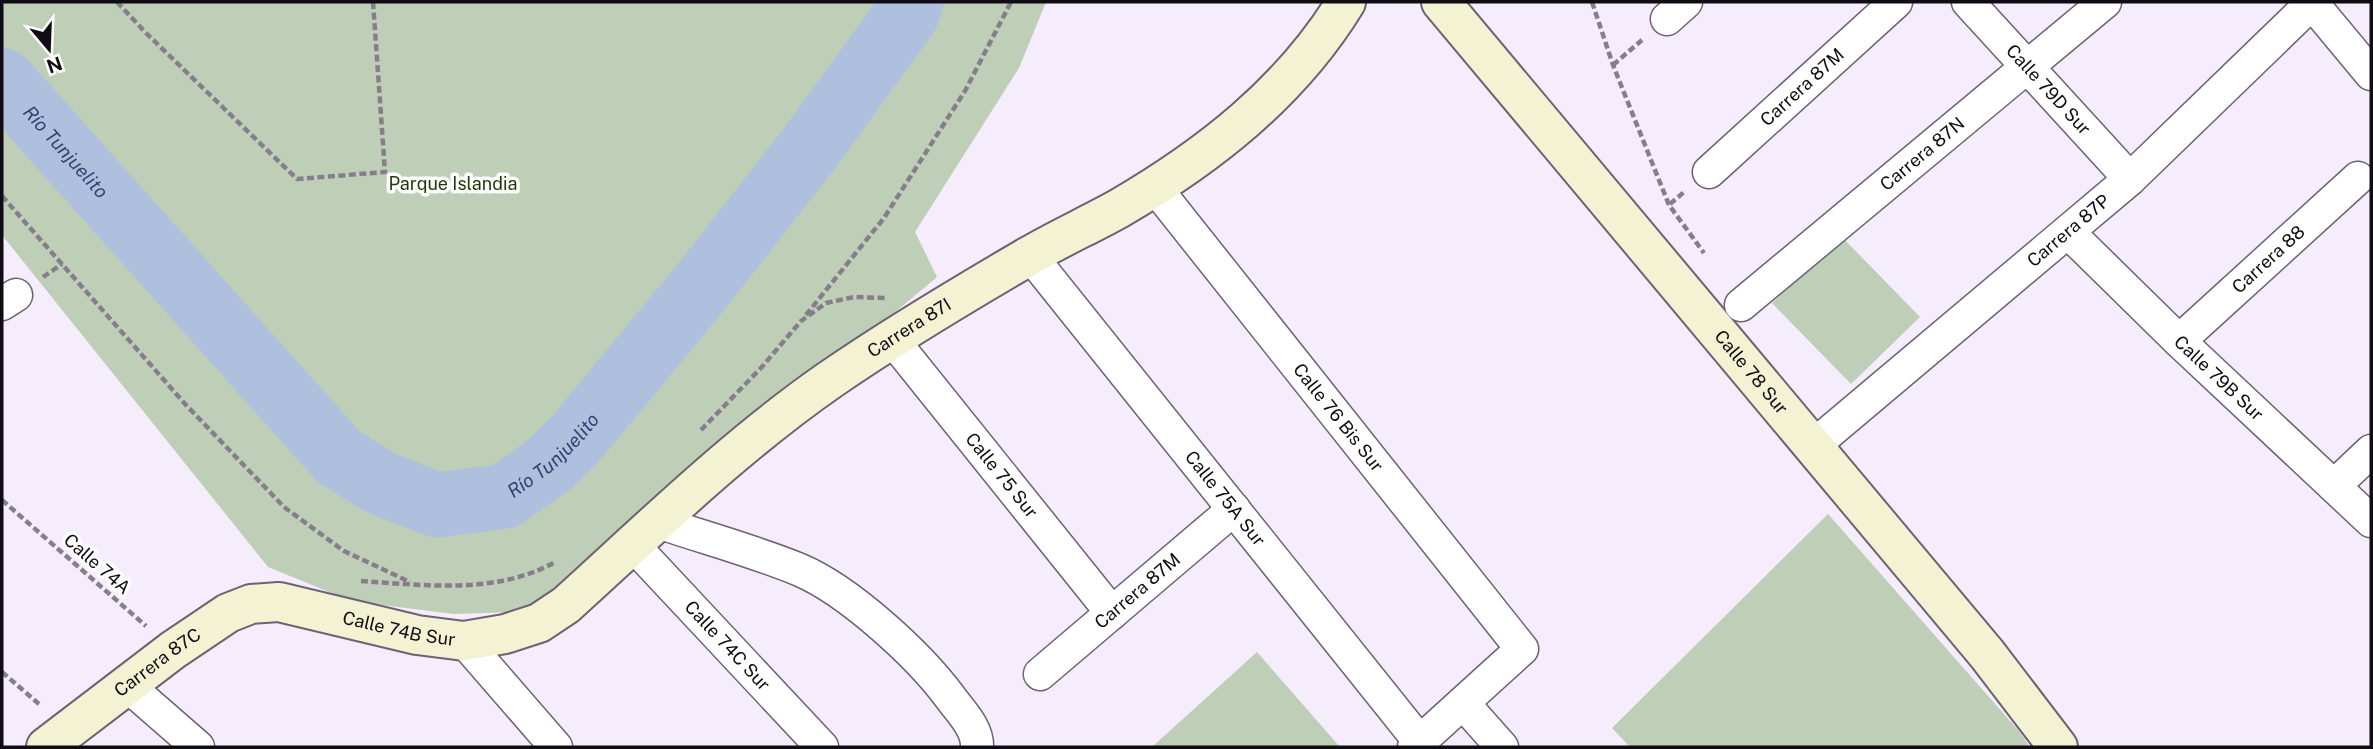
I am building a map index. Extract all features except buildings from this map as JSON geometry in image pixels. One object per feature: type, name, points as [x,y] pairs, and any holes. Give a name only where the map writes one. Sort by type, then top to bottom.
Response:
[{"type":"street","name":"Carrera 87I","points":[[464,641],[505,635],[539,623],[566,605],[645,533],[786,413],[830,380],[1030,255],[1154,186],[1250,118],[1290,77],[1330,29],[1346,2]]},
{"type":"street","name":"Carrera 87M","points":[[1709,172],[1895,2]]},
{"type":"street","name":"Calle 79D Sur","points":[[1968,2],[2130,179]]},
{"type":"street","name":"Carrera 87N","points":[[1741,304],[2105,2]]},
{"type":"street","points":[[2312,2],[2371,74]]},
{"type":"street","name":"Carrera 87P","points":[[1813,446],[2130,179],[2312,2]]},
{"type":"street","name":"Calle 78 Sur","points":[[1450,5],[1987,654],[2058,747]]},
{"type":"street","name":"Carrera 88","points":[[2179,341],[2358,178]]},
{"type":"street","name":"Calle 76 Bis Sur","points":[[1154,186],[1522,649],[1463,703]]},
{"type":"street","name":"Calle 79B Sur","points":[[2068,232],[2179,341],[2371,521]]},
{"type":"street","name":"Calle 75A Sur","points":[[1030,255],[1234,509],[1417,745]]},
{"type":"street","name":"Calle 75 Sur","points":[[892,339],[1112,613]]},
{"type":"street","points":[[2334,486],[2371,452]]},
{"type":"street","name":"Carrera 87M","points":[[1040,674],[1234,509]]},
{"type":"street","points":[[645,533],[802,571],[854,602],[897,640],[944,688],[973,729],[977,747]]},
{"type":"street","name":"Calle 74C Sur","points":[[645,533],[822,747]]},
{"type":"street","name":"Carrera 87C","points":[[57,739],[173,650],[228,613],[251,604],[279,602]]},
{"type":"street","name":"Calle 74B Sur","points":[[279,602],[417,635],[464,641],[556,747]]},
{"type":"street","points":[[128,686],[198,747]]},
{"type":"street","points":[[1417,745],[1463,703],[1502,747]]},
{"type":"path","points":[[117,2],[298,179],[385,172],[373,2]]},
{"type":"path","points":[[694,436],[761,368],[884,218],[965,91],[1011,2]]},
{"type":"path","points":[[1592,2],[1613,65],[1669,205],[1741,304]]},
{"type":"path","points":[[2,196],[186,405],[284,507],[344,551],[414,584]]},
{"type":"path","points":[[801,321],[826,303],[853,297],[892,298]]},
{"type":"path","name":"Calle 74A","points":[[2,500],[173,650]]},
{"type":"path","points":[[353,580],[436,586],[509,581],[537,572],[560,559]]},
{"type":"path","points":[[2,672],[57,739]]},
{"type":"green space","name":"Parque Islandia","points":[[2,2],[1046,2],[1019,68],[915,232],[937,277],[869,334],[775,394],[564,589],[516,612],[453,614],[351,601],[268,567],[2,235]]},
{"type":"green space","points":[[1841,236],[1920,317],[1851,384],[1772,303]]},
{"type":"green space","points":[[1828,514],[2030,747],[1630,747],[1612,728]]},
{"type":"green space","points":[[1257,652],[1340,747],[1152,747]]},
{"type":"waterway","name":"Río Tunjuelito","points":[[2,80],[339,457],[381,483],[437,505],[505,496],[549,465],[577,437],[701,287],[809,149],[907,14],[911,2]]}]
